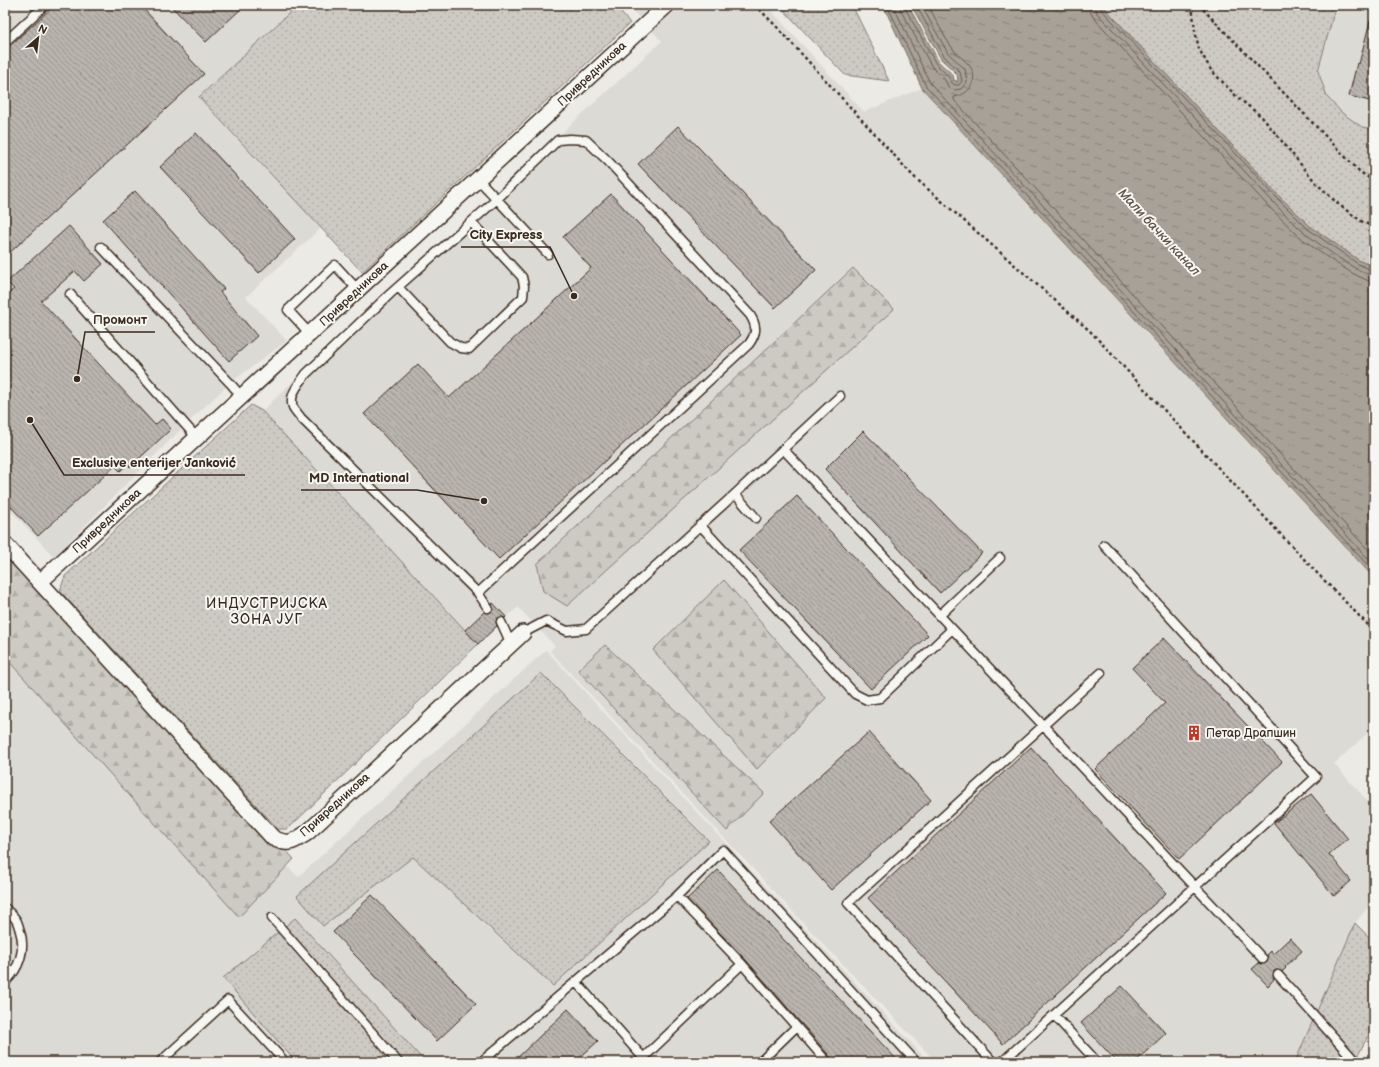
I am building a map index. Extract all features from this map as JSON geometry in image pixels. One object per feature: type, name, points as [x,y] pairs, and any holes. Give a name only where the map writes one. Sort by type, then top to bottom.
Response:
[{"type":"street","name":"Привредникова","points":[[40,582],[667,5]]},
{"type":"street","name":"Привредникова","points":[[5,544],[273,838],[283,843],[293,842],[307,833],[523,633]]},
{"type":"lane","points":[[5,42],[46,5]]},
{"type":"lane","points":[[478,593],[749,344],[754,336],[755,323],[750,314],[608,161],[586,140],[558,140],[497,199],[398,287],[306,374],[295,390],[292,403],[301,418],[478,593],[488,608]]},
{"type":"lane","points":[[478,179],[548,254]]},
{"type":"lane","points":[[398,287],[450,342],[461,348],[469,349],[523,297],[524,286],[522,277],[471,222]]},
{"type":"lane","points":[[101,247],[242,397]]},
{"type":"lane","points":[[310,334],[288,310],[335,265],[358,290]]},
{"type":"lane","points":[[70,294],[197,438]]},
{"type":"lane","points":[[523,633],[546,621],[567,631],[586,629],[735,494],[840,396]]},
{"type":"lane","points":[[783,448],[952,630],[1044,725],[1263,959]]},
{"type":"lane","points":[[735,494],[756,518]]},
{"type":"lane","points":[[700,526],[855,694],[867,700],[880,698],[952,630]]},
{"type":"lane","points":[[1002,1062],[1316,777],[1104,545]]},
{"type":"lane","points":[[939,616],[1000,558]]},
{"type":"lane","points":[[501,622],[511,644]]},
{"type":"lane","points":[[993,1062],[848,903],[1101,673]]},
{"type":"lane","points":[[481,1062],[677,896],[723,850],[916,1062]]},
{"type":"lane","points":[[677,896],[742,964],[827,1062]]},
{"type":"lane","points":[[5,908],[16,920],[23,939],[23,949],[20,961],[5,982]]},
{"type":"lane","points":[[272,918],[398,1062]]},
{"type":"lane","points":[[576,982],[643,1061],[742,964]]},
{"type":"lane","points":[[1278,975],[1356,1062]]},
{"type":"lane","points":[[160,1062],[228,1000],[285,1062]]},
{"type":"lane","points":[[1054,1015],[1097,1062]]},
{"type":"lane","points":[[760,1062],[796,1027]]},
{"type":"path","points":[[755,5],[777,27],[913,176],[1090,331],[1317,573],[1374,631]]},
{"type":"path","points":[[1192,5],[1194,31],[1199,49],[1211,70],[1237,97],[1262,117],[1316,183],[1338,204],[1361,221],[1374,227]]},
{"type":"path","points":[[1199,5],[1360,172],[1374,181]]},
{"type":"shaded area","points":[[5,5],[298,5],[199,97],[321,228],[246,297],[287,341],[230,383],[185,425],[54,557],[5,504]]},
{"type":"shaded area","points":[[627,5],[766,5],[864,112],[922,88],[1374,579],[1374,731],[1372,729],[1334,764],[1374,808],[1374,900],[1355,923],[1295,1062],[936,1062],[807,927],[550,651],[555,646],[518,607],[478,644],[262,411],[388,292],[662,41]]},
{"type":"shaded area","points":[[1336,5],[1374,5],[1374,129],[1362,127],[1342,113],[1327,97],[1318,71]]},
{"type":"shaded area","points":[[5,565],[298,877],[546,650],[929,1062],[5,1062]]},
{"type":"green space","points":[[298,5],[614,5],[630,23],[362,272],[199,97]]},
{"type":"green space","points":[[779,5],[852,5],[889,81],[845,75]]},
{"type":"green space","points":[[1102,5],[1336,5],[1318,71],[1327,97],[1342,113],[1362,127],[1374,129],[1374,267],[1360,261],[1310,226],[1280,197]]},
{"type":"green space","points":[[853,268],[894,309],[567,606],[543,591],[537,564]]},
{"type":"green space","points":[[251,405],[262,411],[478,644],[288,829],[278,829],[60,591],[65,576]]},
{"type":"green space","points":[[5,549],[294,859],[239,917],[5,657]]},
{"type":"green space","points":[[724,580],[826,698],[757,769],[653,650]]},
{"type":"green space","points":[[605,645],[764,793],[727,831],[578,670]]},
{"type":"green space","points":[[541,673],[709,841],[553,986],[413,857],[323,926],[297,896]]},
{"type":"green space","points":[[295,918],[425,1062],[297,1062],[289,1054],[223,978]]},
{"type":"green space","points":[[1355,923],[1374,942],[1374,1026],[1355,1062],[1295,1062]]},
{"type":"water","name":"Мали бачки канал","points":[[883,5],[908,5],[939,62],[953,75],[954,80],[958,81],[957,74],[941,59],[911,5],[1102,5],[1280,197],[1310,226],[1360,261],[1374,267],[1374,578],[922,88]]},
{"type":"building","points":[[55,5],[140,5],[204,74],[5,257],[5,50]]},
{"type":"building","points":[[170,5],[245,5],[206,42]]},
{"type":"building","points":[[1370,21],[1374,21],[1374,102],[1349,96]]},
{"type":"building","points":[[678,126],[816,270],[775,308],[638,164]]},
{"type":"building","points":[[196,133],[295,239],[259,273],[160,167]]},
{"type":"building","points":[[135,191],[224,289],[220,292],[257,336],[229,361],[103,220]]},
{"type":"building","points":[[611,194],[741,335],[499,559],[364,414],[418,364],[449,398],[591,268],[563,237]]},
{"type":"building","points":[[69,226],[103,264],[84,281],[75,271],[41,301],[155,425],[162,419],[171,429],[130,467],[128,464],[120,471],[115,466],[38,536],[5,500],[5,296],[14,289],[7,282]]},
{"type":"building","points":[[863,431],[982,553],[940,593],[825,469]]},
{"type":"building","points":[[797,496],[928,635],[871,689],[739,550]]},
{"type":"building","points":[[493,603],[506,617],[497,619],[497,626],[478,644],[465,630],[484,612],[491,612],[493,610]]},
{"type":"building","name":"Петар Драпшин","points":[[1164,638],[1282,762],[1179,859],[1095,769],[1165,703],[1132,668]]},
{"type":"building","points":[[869,732],[931,800],[831,890],[769,821]]},
{"type":"building","points":[[1031,747],[1166,893],[1003,1044],[868,898]]},
{"type":"building","points":[[1311,794],[1348,839],[1329,854],[1351,881],[1334,896],[1274,823]]},
{"type":"building","points":[[718,870],[899,1062],[835,1062],[746,960],[687,899]]},
{"type":"building","points":[[372,895],[476,1004],[437,1041],[333,932]]},
{"type":"building","points":[[1290,938],[1302,951],[1285,967],[1286,968],[1282,972],[1277,970],[1274,971],[1274,979],[1268,986],[1252,969],[1259,963],[1266,963],[1268,960],[1267,955],[1271,951],[1273,954]]},
{"type":"building","points":[[1122,986],[1166,1033],[1135,1062],[1117,1062],[1081,1023]]},
{"type":"building","points":[[568,1009],[598,1041],[575,1062],[513,1062]]},
{"type":"place","name":"City Express","points":[[574,296]]},
{"type":"place","name":"Промонт","points":[[77,379]]},
{"type":"place","name":"Exclusive enterijer Janković","points":[[30,420]]},
{"type":"place","name":"MD International","points":[[484,501]]},
{"type":"place","name":"Петар Драпшин","points":[[1194,733]]},
{"type":"district","name":"ИНДУСТРИЈСКА ЗОНА ЈУГ","points":[[267,612]]}]
